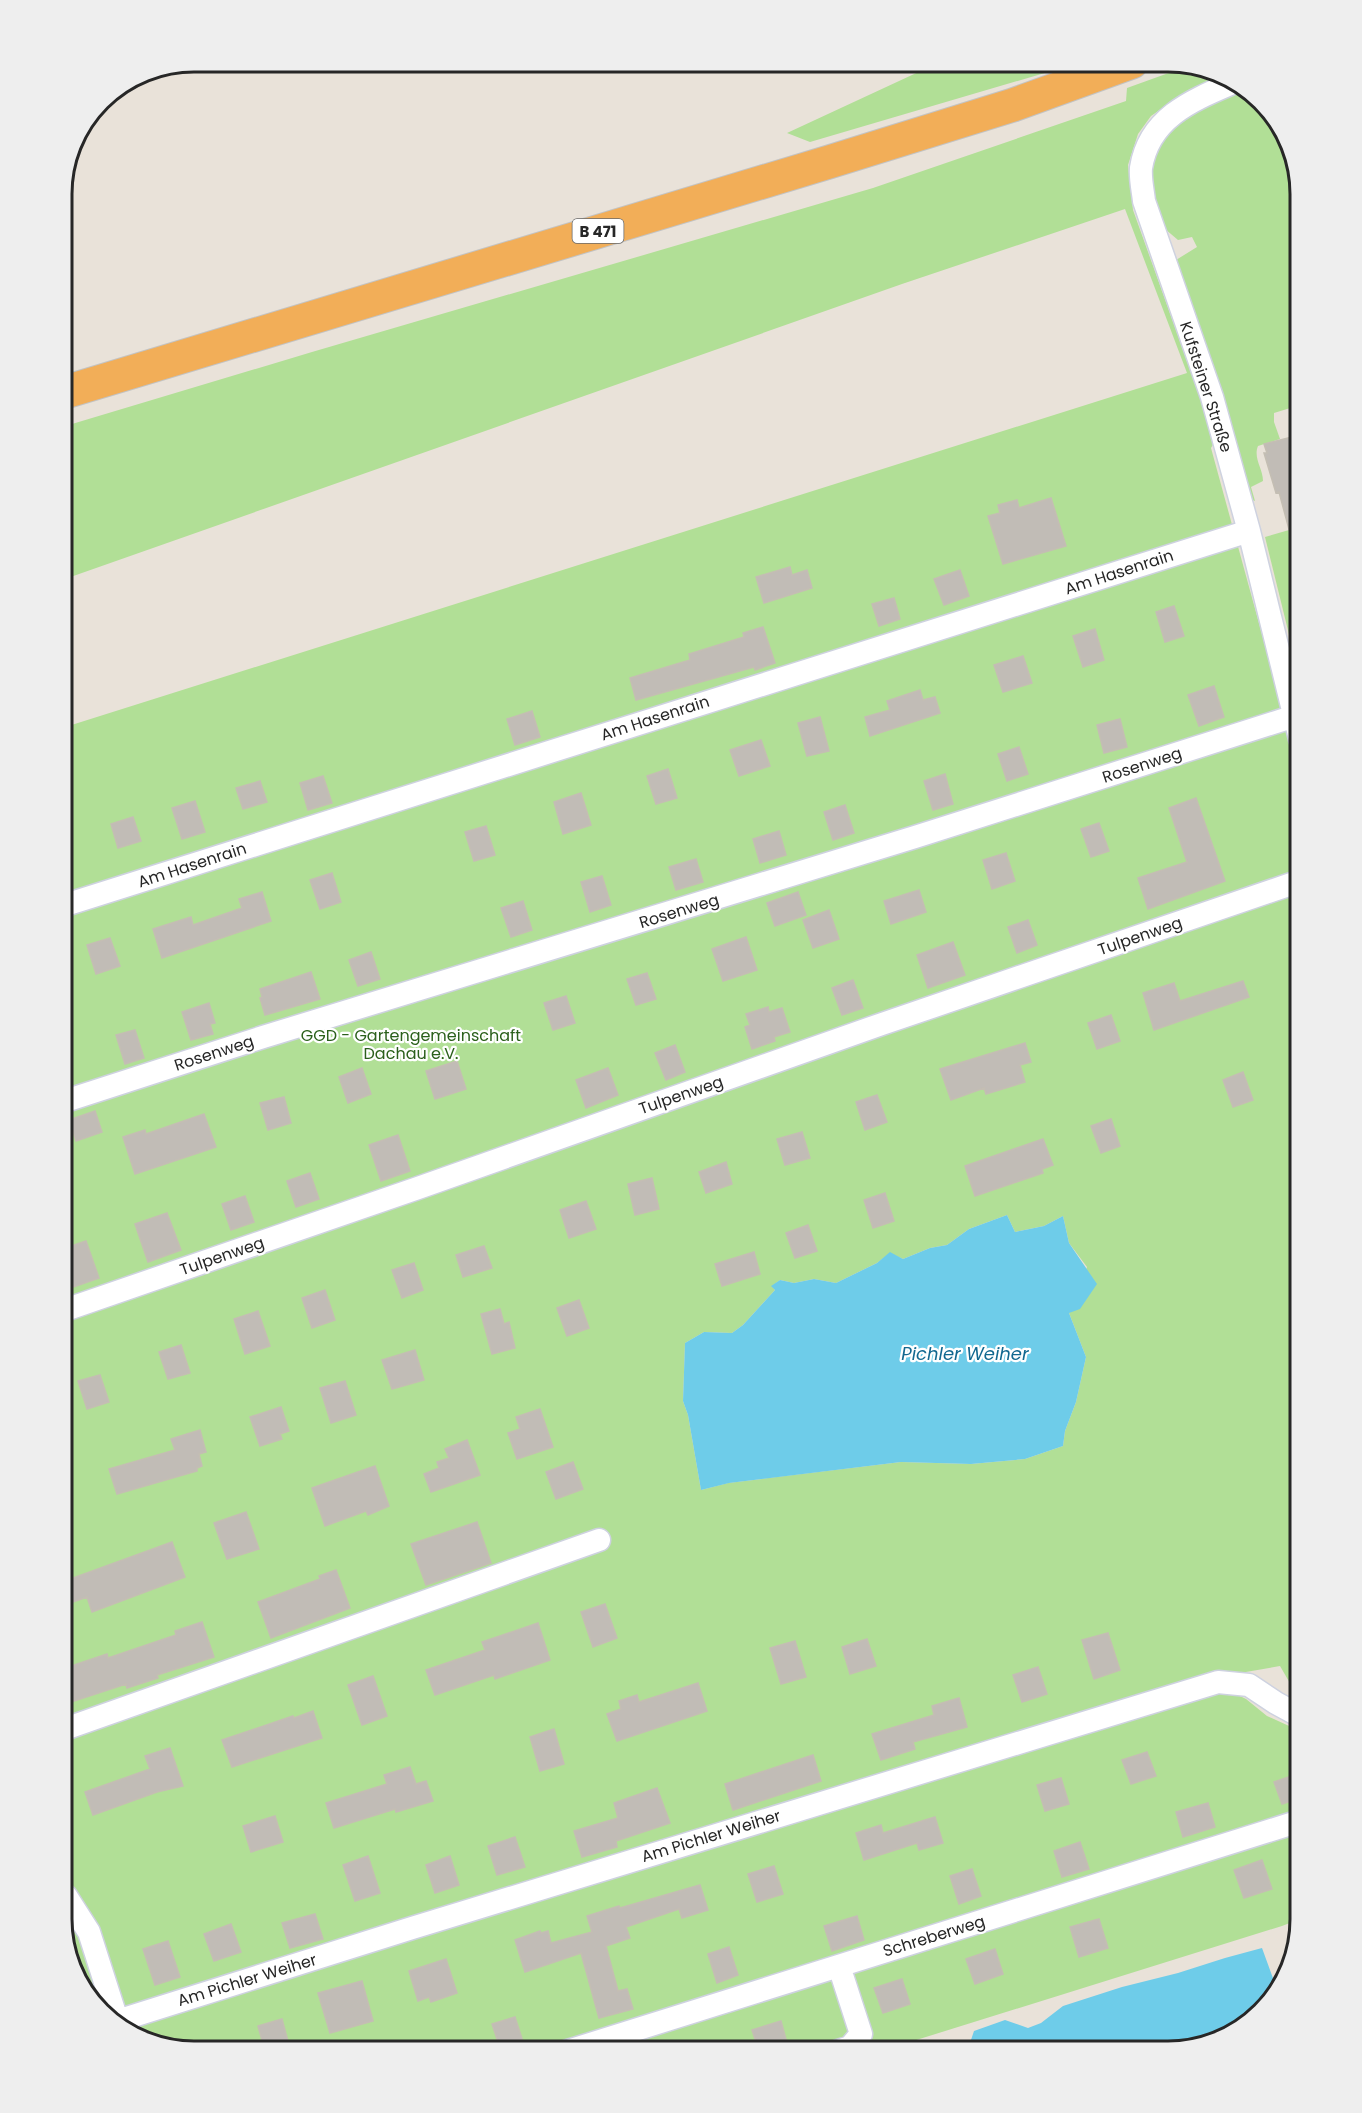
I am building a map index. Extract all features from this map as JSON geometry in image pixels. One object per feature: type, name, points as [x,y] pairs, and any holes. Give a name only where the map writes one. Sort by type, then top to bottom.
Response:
[{"type":"highway","name":"B 471","points":[[72,390],[829,162],[1013,105],[1104,72]]},
{"type":"street","name":"Kufsteiner Straße","points":[[1224,86],[1192,100],[1166,119],[1153,135],[1145,152],[1141,171],[1144,201],[1212,397],[1249,531],[1290,696]]},
{"type":"street","name":"Am Hasenrain","points":[[72,903],[1249,531]]},
{"type":"street","name":"Rosenweg","points":[[72,1099],[263,1037],[915,837],[1290,718]]},
{"type":"street","name":"Tulpenweg","points":[[72,1308],[1290,884]]},
{"type":"street","points":[[72,1726],[599,1540]]},
{"type":"street","name":"Am Pichler Weiher","points":[[127,2021],[412,1928],[1218,1682],[1249,1685],[1290,1711]]},
{"type":"street","name":"Schreberweg","points":[[600,2041],[1290,1824]]},
{"type":"street","name":"Am Pichler Weiher","points":[[72,1905],[89,1932],[113,2011]]},
{"type":"street","points":[[839,1966],[861,2034],[855,2041]]},
{"type":"green space","points":[[918,72],[1048,72],[810,142],[787,133]]},
{"type":"green space","name":"GGD - Gartengemeinschaft Dachau e.V.","points":[[1171,72],[1192,74],[1212,80],[1190,89],[1151,116],[1138,134],[1128,165],[1133,210],[1206,414],[1214,443],[1211,448],[1290,736],[1290,1683],[1280,1666],[1205,1679],[1246,1699],[1267,1716],[1290,1726],[1290,1923],[913,2041],[186,2041],[155,2035],[140,2028],[113,2011],[93,1987],[78,1958],[72,1927],[72,725],[1187,373],[1125,209],[902,284],[72,576],[72,424],[873,188],[1126,101],[1127,88]],"holes":[[[1007,1215],[1015,1232],[1044,1226],[1063,1216],[1069,1243],[1087,1267],[1069,1313],[1086,1357],[1076,1402],[1065,1431],[1063,1446],[1025,1459],[971,1464],[901,1462],[728,1483],[701,1490],[688,1415],[683,1401],[685,1343],[704,1332],[732,1333],[743,1325],[775,1290],[772,1286],[780,1280],[794,1283],[814,1279],[836,1283],[877,1263],[890,1253],[903,1259],[930,1248],[947,1245],[969,1229]]]},
{"type":"green space","points":[[1236,93],[1249,102],[1260,113],[1281,147],[1289,178],[1290,408],[1274,413],[1274,422],[1280,439],[1258,446],[1257,459],[1263,481],[1251,487],[1255,501],[1250,499],[1176,260],[1197,247],[1192,237],[1178,240],[1158,223],[1150,167],[1160,143],[1177,123]]},
{"type":"green space","points":[[1290,525],[1290,638],[1265,537],[1289,530],[1288,526]]},
{"type":"water","name":"Pichler Weiher","points":[[1007,1215],[1015,1232],[1044,1226],[1063,1216],[1069,1243],[1097,1284],[1080,1309],[1069,1313],[1086,1357],[1076,1402],[1065,1431],[1063,1446],[1025,1459],[971,1464],[901,1462],[729,1483],[701,1490],[688,1415],[683,1401],[685,1343],[704,1332],[732,1333],[743,1325],[775,1290],[771,1286],[780,1280],[794,1283],[814,1279],[836,1283],[877,1263],[890,1252],[903,1259],[930,1248],[947,1245],[969,1229]]},
{"type":"water","points":[[1262,1948],[1273,1979],[1260,2000],[1249,2011],[1215,2032],[1200,2037],[1168,2041],[971,2041],[974,2031],[1005,2020],[1028,2028],[1041,2023],[1063,2006]]},
{"type":"building","points":[[1290,438],[1290,533],[1279,492],[1276,493],[1264,453],[1267,453],[1264,444]]},
{"type":"building","points":[[1051,498],[1066,546],[1003,564],[988,516],[1000,513],[998,505],[1017,500],[1019,508]]},
{"type":"building","points":[[790,567],[792,575],[807,570],[812,588],[764,603],[756,577]]},
{"type":"building","points":[[960,570],[969,596],[944,605],[934,579]]},
{"type":"building","points":[[894,598],[900,619],[879,626],[872,604]]},
{"type":"building","points":[[1174,606],[1184,636],[1165,642],[1156,612]]},
{"type":"building","points":[[763,627],[775,663],[636,700],[630,678],[690,660],[689,654],[744,637],[743,633]]},
{"type":"building","points":[[1095,629],[1104,660],[1083,667],[1073,636]]},
{"type":"building","points":[[1023,656],[1032,683],[1003,692],[994,665]]},
{"type":"building","points":[[1214,686],[1224,717],[1199,726],[1188,695]]},
{"type":"building","points":[[920,690],[923,700],[935,697],[940,713],[870,736],[865,717],[890,710],[887,701]]},
{"type":"building","points":[[532,711],[540,737],[515,745],[507,719]]},
{"type":"building","points":[[820,717],[829,751],[807,756],[798,723]]},
{"type":"building","points":[[1120,719],[1127,747],[1104,753],[1097,725]]},
{"type":"building","points":[[761,740],[770,766],[739,776],[730,750]]},
{"type":"building","points":[[1019,747],[1028,774],[1007,781],[998,754]]},
{"type":"building","points":[[668,769],[677,798],[656,804],[647,776]]},
{"type":"building","points":[[945,774],[953,804],[933,810],[924,781]]},
{"type":"building","points":[[323,776],[332,803],[308,810],[300,783]]},
{"type":"building","points":[[260,781],[267,802],[243,809],[236,788]]},
{"type":"building","points":[[581,793],[591,825],[563,834],[554,802]]},
{"type":"building","points":[[1196,798],[1225,881],[1148,909],[1138,878],[1187,862],[1169,808]]},
{"type":"building","points":[[195,801],[205,832],[182,839],[172,808]]},
{"type":"building","points":[[845,805],[854,833],[833,840],[824,812]]},
{"type":"building","points":[[133,817],[141,841],[118,848],[111,824]]},
{"type":"building","points":[[1099,823],[1109,851],[1091,857],[1081,829]]},
{"type":"building","points":[[486,826],[495,855],[474,861],[465,832]]},
{"type":"building","points":[[779,831],[786,855],[760,863],[753,839]]},
{"type":"building","points":[[1006,853],[1015,881],[992,889],[983,860]]},
{"type":"building","points":[[696,859],[703,882],[676,890],[669,867]]},
{"type":"building","points":[[332,873],[341,902],[320,909],[310,880]]},
{"type":"building","points":[[602,876],[611,905],[590,912],[581,882]]},
{"type":"building","points":[[919,890],[926,912],[891,924],[884,901]]},
{"type":"building","points":[[262,892],[271,921],[162,958],[153,929],[191,917],[193,925],[242,908],[239,899]]},
{"type":"building","points":[[798,892],[806,915],[775,926],[767,903]]},
{"type":"building","points":[[523,901],[532,930],[511,937],[501,908]]},
{"type":"building","points":[[829,910],[839,939],[813,948],[803,920]]},
{"type":"building","points":[[1028,920],[1037,945],[1017,953],[1008,927]]},
{"type":"building","points":[[746,937],[757,970],[723,981],[712,949]]},
{"type":"building","points":[[110,938],[120,966],[96,974],[87,945]]},
{"type":"building","points":[[953,942],[965,975],[928,988],[917,955]]},
{"type":"building","points":[[371,952],[380,979],[358,986],[349,960]]},
{"type":"building","points":[[311,972],[320,999],[265,1015],[260,989]]},
{"type":"building","points":[[647,973],[656,999],[636,1005],[627,979]]},
{"type":"building","points":[[853,980],[863,1008],[842,1015],[832,988]]},
{"type":"building","points":[[1243,981],[1249,997],[1154,1030],[1143,993],[1174,983],[1180,1001]]},
{"type":"building","points":[[566,996],[575,1023],[553,1030],[544,1003]]},
{"type":"building","points":[[209,1003],[215,1023],[210,1024],[213,1034],[191,1040],[182,1012]]},
{"type":"building","points":[[768,1007],[769,1012],[782,1008],[790,1032],[774,1037],[775,1041],[752,1049],[745,1027],[750,1025],[746,1014]]},
{"type":"building","points":[[1111,1015],[1120,1041],[1097,1049],[1088,1023]]},
{"type":"building","points":[[135,1030],[144,1058],[125,1064],[116,1035]]},
{"type":"building","points":[[1025,1043],[1031,1062],[1020,1065],[1025,1082],[986,1094],[984,1088],[951,1100],[940,1069]]},
{"type":"building","points":[[675,1045],[685,1072],[666,1080],[655,1053]]},
{"type":"building","points":[[457,1061],[466,1089],[435,1099],[426,1071]]},
{"type":"building","points":[[362,1068],[371,1094],[348,1103],[339,1077]]},
{"type":"building","points":[[608,1068],[618,1095],[586,1108],[576,1080]]},
{"type":"building","points":[[1243,1072],[1253,1100],[1233,1107],[1223,1080]]},
{"type":"building","points":[[877,1095],[887,1122],[865,1130],[856,1102]]},
{"type":"building","points":[[284,1097],[291,1123],[268,1130],[260,1103]]},
{"type":"building","points":[[95,1111],[102,1132],[76,1141],[72,1119]]},
{"type":"building","points":[[204,1114],[216,1147],[135,1174],[123,1137],[145,1130],[146,1134]]},
{"type":"building","points":[[1111,1119],[1120,1146],[1101,1153],[1091,1126]]},
{"type":"building","points":[[802,1132],[810,1158],[785,1165],[777,1139]]},
{"type":"building","points":[[398,1135],[410,1171],[381,1181],[369,1145]]},
{"type":"building","points":[[1043,1139],[1053,1165],[1042,1169],[1043,1173],[975,1196],[965,1166]]},
{"type":"building","points":[[726,1162],[732,1184],[706,1193],[699,1172]]},
{"type":"building","points":[[310,1173],[319,1199],[296,1207],[287,1181]]},
{"type":"building","points":[[652,1178],[659,1209],[635,1215],[628,1184]]},
{"type":"building","points":[[885,1193],[894,1221],[873,1228],[864,1200]]},
{"type":"building","points":[[245,1196],[254,1222],[231,1230],[222,1204]]},
{"type":"building","points":[[586,1201],[596,1229],[569,1238],[560,1210]]},
{"type":"building","points":[[167,1213],[181,1250],[148,1262],[135,1224]]},
{"type":"building","points":[[808,1225],[817,1251],[795,1258],[786,1233]]},
{"type":"building","points":[[86,1241],[99,1278],[72,1287],[72,1246]]},
{"type":"building","points":[[484,1246],[492,1268],[463,1277],[456,1255]]},
{"type":"building","points":[[754,1252],[760,1274],[722,1286],[715,1264]]},
{"type":"building","points":[[414,1263],[423,1290],[402,1298],[392,1270]]},
{"type":"building","points":[[325,1290],[335,1320],[312,1328],[302,1298]]},
{"type":"building","points":[[579,1300],[589,1328],[567,1336],[557,1308]]},
{"type":"building","points":[[500,1309],[504,1324],[509,1322],[515,1348],[492,1354],[481,1314]]},
{"type":"building","points":[[258,1311],[270,1346],[245,1354],[234,1319]]},
{"type":"building","points":[[181,1345],[190,1373],[168,1379],[159,1352]]},
{"type":"building","points":[[415,1350],[424,1380],[392,1389],[382,1360]]},
{"type":"building","points":[[100,1375],[109,1402],[87,1409],[78,1381]]},
{"type":"building","points":[[345,1381],[356,1415],[331,1423],[320,1388]]},
{"type":"building","points":[[281,1407],[289,1431],[280,1434],[282,1439],[260,1446],[250,1417]]},
{"type":"building","points":[[540,1409],[553,1447],[517,1459],[508,1433],[520,1429],[516,1417]]},
{"type":"building","points":[[200,1430],[206,1452],[199,1454],[202,1466],[197,1468],[197,1471],[117,1494],[109,1469],[175,1450],[171,1439]]},
{"type":"building","points":[[467,1440],[480,1475],[431,1492],[424,1474],[439,1468],[437,1462],[449,1458],[445,1449]]},
{"type":"building","points":[[573,1462],[583,1489],[556,1499],[546,1472]]},
{"type":"building","points":[[375,1466],[389,1506],[368,1515],[366,1511],[325,1526],[312,1488]]},
{"type":"building","points":[[246,1512],[259,1549],[227,1559],[214,1523]]},
{"type":"building","points":[[477,1522],[491,1563],[426,1585],[411,1544]]},
{"type":"building","points":[[172,1542],[185,1577],[92,1612],[87,1597],[72,1602],[72,1578]]},
{"type":"building","points":[[336,1570],[350,1608],[271,1638],[258,1602],[320,1579],[319,1576]]},
{"type":"building","points":[[605,1604],[617,1638],[593,1647],[581,1612]]},
{"type":"building","points":[[202,1622],[214,1657],[157,1675],[158,1678],[127,1688],[126,1684],[72,1702],[72,1666],[107,1654],[108,1658],[176,1635],[175,1631]]},
{"type":"building","points":[[538,1623],[550,1660],[495,1679],[494,1675],[435,1695],[426,1670],[485,1650],[482,1642]]},
{"type":"building","points":[[1108,1633],[1120,1670],[1094,1679],[1082,1640]]},
{"type":"building","points":[[867,1639],[876,1666],[850,1674],[842,1647]]},
{"type":"building","points":[[795,1641],[806,1677],[781,1684],[770,1648]]},
{"type":"building","points":[[1038,1667],[1047,1694],[1022,1702],[1013,1675]]},
{"type":"building","points":[[373,1676],[387,1716],[362,1725],[348,1685]]},
{"type":"building","points":[[698,1683],[707,1711],[617,1741],[607,1714],[621,1709],[619,1701],[637,1695],[639,1702]]},
{"type":"building","points":[[959,1698],[967,1727],[913,1742],[915,1749],[881,1760],[872,1734],[934,1715],[932,1706]]},
{"type":"building","points":[[313,1711],[322,1738],[232,1767],[222,1740]]},
{"type":"building","points":[[554,1729],[564,1764],[540,1771],[530,1737]]},
{"type":"building","points":[[170,1748],[183,1786],[157,1792],[93,1815],[85,1792],[150,1769],[145,1756]]},
{"type":"building","points":[[1147,1752],[1156,1776],[1131,1784],[1122,1760]]},
{"type":"building","points":[[813,1755],[821,1781],[733,1810],[725,1784]]},
{"type":"building","points":[[410,1767],[416,1784],[426,1781],[433,1801],[396,1812],[395,1809],[334,1828],[326,1803],[387,1784],[384,1775]]},
{"type":"building","points":[[1290,1776],[1290,1801],[1282,1804],[1274,1782]]},
{"type":"building","points":[[1061,1778],[1069,1804],[1045,1811],[1037,1785]]},
{"type":"building","points":[[657,1788],[670,1823],[616,1841],[617,1847],[582,1857],[574,1831],[618,1818],[614,1803]]},
{"type":"building","points":[[1208,1803],[1215,1827],[1183,1837],[1176,1812]]},
{"type":"building","points":[[275,1816],[283,1842],[251,1852],[243,1826]]},
{"type":"building","points":[[935,1817],[943,1843],[919,1850],[917,1843],[864,1860],[856,1833],[881,1825],[883,1833]]},
{"type":"building","points":[[515,1837],[525,1867],[497,1875],[488,1846]]},
{"type":"building","points":[[1080,1842],[1089,1869],[1062,1877],[1054,1851]]},
{"type":"building","points":[[368,1856],[380,1893],[355,1901],[343,1865]]},
{"type":"building","points":[[450,1856],[459,1885],[435,1893],[426,1865]]},
{"type":"building","points":[[1262,1860],[1272,1889],[1244,1898],[1234,1870]]},
{"type":"building","points":[[774,1866],[783,1894],[757,1902],[748,1874]]},
{"type":"building","points":[[972,1869],[981,1896],[959,1904],[950,1876]]},
{"type":"building","points":[[700,1885],[708,1910],[682,1918],[679,1909],[626,1927],[630,1938],[606,1946],[618,1991],[627,1989],[633,2009],[599,2018],[581,1953],[525,1972],[515,1940],[540,1931],[541,1933],[548,1931],[551,1943],[592,1932],[587,1916]]},
{"type":"building","points":[[315,1914],[323,1939],[290,1948],[282,1923]]},
{"type":"building","points":[[857,1916],[864,1940],[832,1951],[824,1926]]},
{"type":"building","points":[[1099,1919],[1108,1948],[1079,1957],[1070,1927]]},
{"type":"building","points":[[231,1924],[241,1952],[214,1961],[204,1934]]},
{"type":"building","points":[[168,1941],[180,1977],[155,1985],[143,1949]]},
{"type":"building","points":[[729,1947],[738,1975],[717,1983],[708,1954]]},
{"type":"building","points":[[995,1949],[1003,1974],[975,1984],[966,1959]]},
{"type":"building","points":[[446,1959],[457,1993],[431,2002],[429,1997],[418,2001],[409,1971]]},
{"type":"building","points":[[902,1979],[910,2004],[883,2013],[874,1988]]},
{"type":"building","points":[[362,1981],[373,2021],[330,2033],[318,1993]]},
{"type":"building","points":[[515,2017],[523,2041],[498,2041],[492,2024]]},
{"type":"building","points":[[282,2019],[288,2041],[262,2041],[258,2026]]},
{"type":"building","points":[[781,2021],[786,2041],[756,2041],[752,2030]]}]
